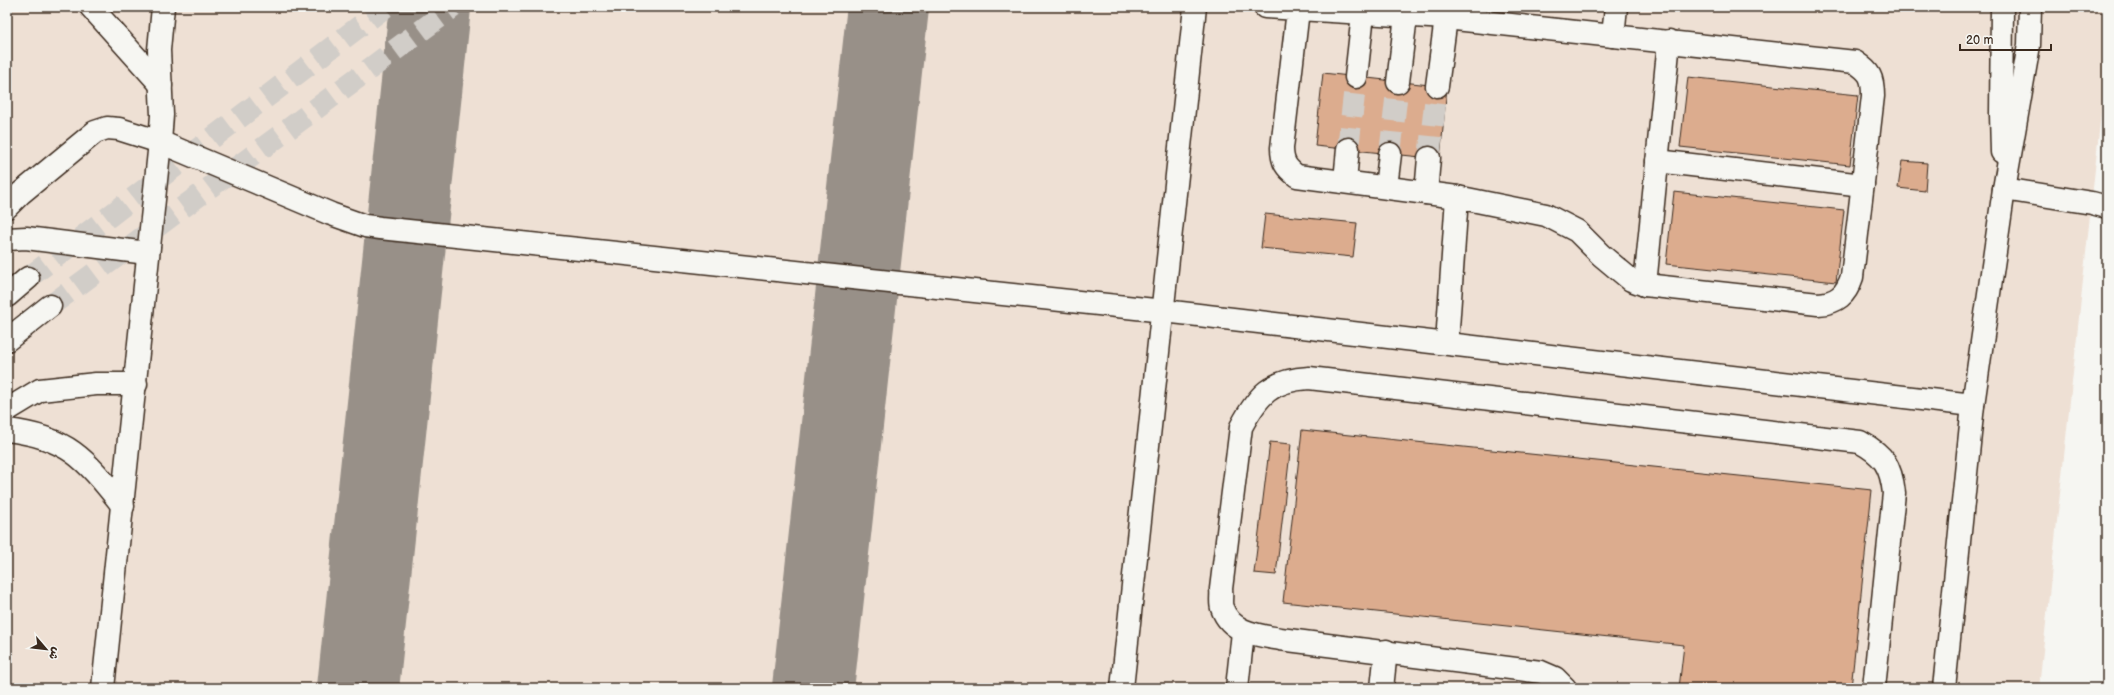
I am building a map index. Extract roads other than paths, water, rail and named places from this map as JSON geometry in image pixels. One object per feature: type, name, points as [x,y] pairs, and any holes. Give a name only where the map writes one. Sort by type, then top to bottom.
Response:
[{"type":"lane","points":[[91,7],[161,85]]},
{"type":"lane","points":[[103,688],[136,384],[147,253],[160,142],[162,115],[160,50],[163,7]]},
{"type":"lane","points":[[1122,688],[1164,311],[1195,7]]},
{"type":"lane","points":[[1265,7],[1446,18],[1855,62],[1866,70],[1873,82],[1873,96],[1852,277],[1848,289],[1841,298],[1830,303],[1818,304],[1646,286],[1632,280],[1601,255],[1577,231],[1562,222],[1529,210],[1457,197],[1297,176],[1288,169],[1282,159],[1298,10]]},
{"type":"lane","points":[[1613,36],[1616,7]]},
{"type":"lane","points":[[2002,7],[2001,114],[2004,189]]},
{"type":"lane","points":[[1944,688],[1973,405],[2004,189],[2029,44],[2030,7]]},
{"type":"lane","points":[[1356,77],[1363,14]]},
{"type":"lane","points":[[1398,82],[1406,16]]},
{"type":"lane","points":[[1437,86],[1446,18]]},
{"type":"lane","points":[[1646,286],[1669,41]]},
{"type":"lane","points":[[7,207],[21,193],[95,132],[107,128],[119,128],[160,142],[331,214],[364,226],[1164,311],[1973,405]]},
{"type":"lane","points":[[1345,182],[1348,149]]},
{"type":"lane","points":[[1386,187],[1390,154]]},
{"type":"lane","points":[[1426,193],[1429,158]]},
{"type":"lane","points":[[1657,161],[1863,185]]},
{"type":"lane","points":[[2004,189],[2092,203],[2107,207]]},
{"type":"lane","points":[[1447,343],[1457,197]]},
{"type":"lane","points":[[7,239],[26,238],[147,253]]},
{"type":"lane","points":[[7,296],[28,278]]},
{"type":"lane","points":[[7,340],[50,306]]},
{"type":"lane","points":[[1565,688],[1555,678],[1541,672],[1386,651],[1280,639],[1243,632],[1230,622],[1222,607],[1221,589],[1240,427],[1253,405],[1270,389],[1288,380],[1309,378],[1860,442],[1872,449],[1884,460],[1892,475],[1894,494],[1874,688]]},
{"type":"lane","points":[[7,410],[40,390],[96,384],[136,384]]},
{"type":"lane","points":[[7,430],[28,432],[59,442],[80,456],[123,506]]},
{"type":"lane","points":[[1237,688],[1243,632]]},
{"type":"lane","points":[[1382,688],[1386,651]]},
{"type":"tunnel","points":[[28,278],[385,7]]},
{"type":"tunnel","points":[[50,306],[453,7]]},
{"type":"tunnel","points":[[1348,149],[1356,77]]},
{"type":"tunnel","points":[[1390,154],[1398,82]]},
{"type":"tunnel","points":[[1429,158],[1437,86]]}]
